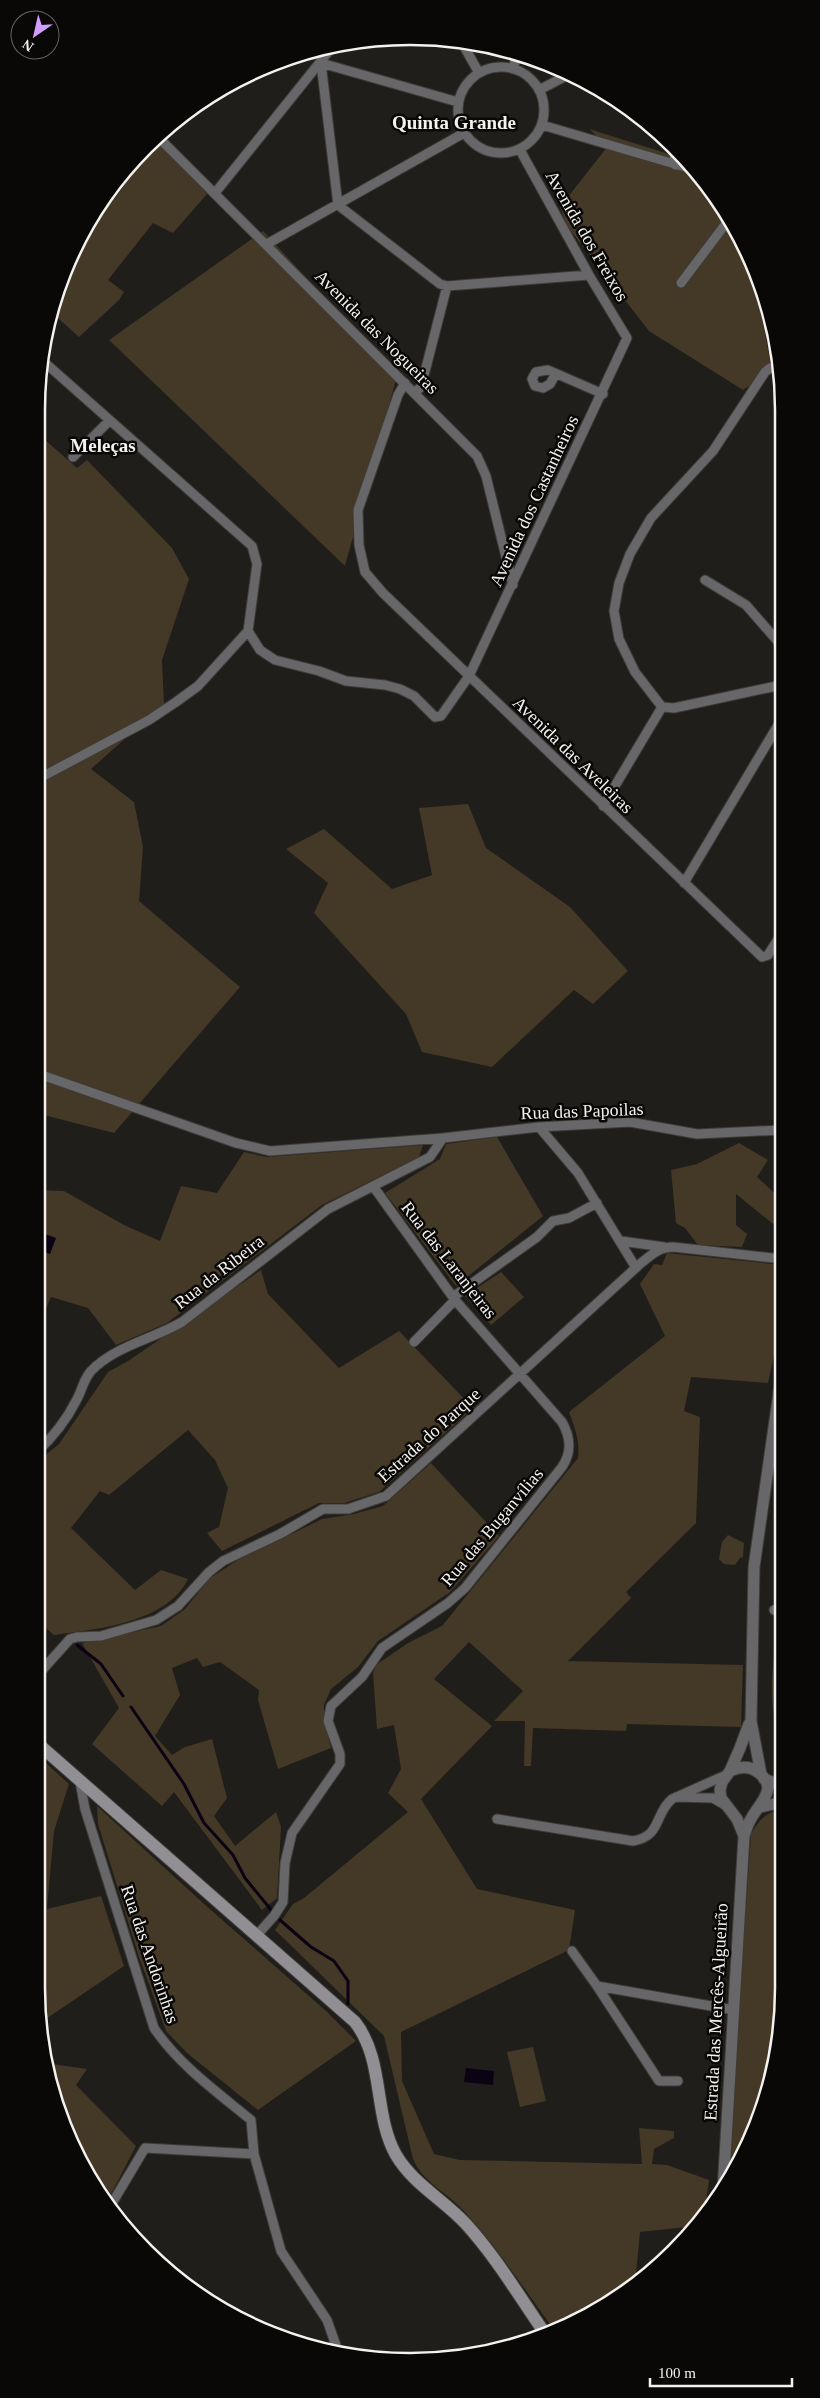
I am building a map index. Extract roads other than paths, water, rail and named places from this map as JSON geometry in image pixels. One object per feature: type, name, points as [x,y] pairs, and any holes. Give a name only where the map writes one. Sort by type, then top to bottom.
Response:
[{"type":"main road","points":[[45,1750],[342,2009],[360,2030],[370,2048],[388,2134],[398,2159],[414,2178],[452,2210],[475,2234],[541,2328]]},
{"type":"street","points":[[465,49],[478,73]]},
{"type":"street","points":[[215,193],[328,54]]},
{"type":"street","points":[[513,69],[515,60]]},
{"type":"street","points":[[321,63],[458,102]]},
{"type":"street","points":[[321,63],[338,205],[440,284],[446,286],[589,275]]},
{"type":"street","points":[[490,68],[513,69],[524,74],[539,90],[543,102],[542,125],[536,135],[520,150],[494,153],[472,143],[464,133],[458,114],[458,102],[469,81],[478,73],[490,68]]},
{"type":"street","points":[[539,90],[561,78]]},
{"type":"street","points":[[542,125],[682,167]]},
{"type":"street","points":[[267,244],[464,133]]},
{"type":"street","name":"Avenida das Nogueiras","points":[[163,142],[477,456],[484,467],[513,585]]},
{"type":"street","name":"Avenida dos Freixos","points":[[520,150],[589,275],[627,338]]},
{"type":"street","points":[[675,159],[675,165]]},
{"type":"street","points":[[681,283],[725,226]]},
{"type":"street","points":[[414,393],[421,387],[446,286]]},
{"type":"street","name":"Avenida dos Castanheiros","points":[[248,631],[260,650],[274,660],[319,671],[346,681],[385,685],[400,689],[414,696],[435,718],[441,716],[469,676],[603,394],[627,338]]},
{"type":"street","points":[[45,775],[149,720],[198,686],[248,631],[257,564],[252,546],[48,365]]},
{"type":"street","points":[[662,708],[635,672],[619,639],[614,611],[619,584],[630,554],[651,518],[713,451],[765,372],[773,368]]},
{"type":"street","points":[[555,375],[562,375],[603,394]]},
{"type":"street","name":"Avenida das Aveleiras","points":[[405,383],[398,395],[358,510],[360,545],[365,572],[383,593],[762,957],[768,955],[775,944]]},
{"type":"street","points":[[73,457],[109,421]]},
{"type":"street","points":[[705,580],[746,605],[775,638]]},
{"type":"street","points":[[662,708],[674,708],[775,686]]},
{"type":"street","points":[[603,806],[662,708]]},
{"type":"street","points":[[684,882],[775,730]]},
{"type":"street","name":"Rua das Papoilas","points":[[45,1076],[236,1143],[270,1151],[443,1138],[538,1127],[630,1122],[697,1134],[775,1130]]},
{"type":"street","points":[[538,1127],[578,1173],[636,1268]]},
{"type":"street","name":"Rua da Ribeira","points":[[45,1443],[63,1423],[77,1400],[88,1375],[98,1365],[137,1342],[164,1332],[182,1322],[328,1209],[430,1157],[443,1138]]},
{"type":"street","name":"Rua das Laranjeiras","points":[[373,1186],[454,1299],[522,1374]]},
{"type":"street","points":[[414,1342],[454,1299],[537,1237],[553,1221],[568,1218],[597,1203]]},
{"type":"street","points":[[621,1241],[775,1258]]},
{"type":"street","name":"Estrada do Parque","points":[[45,1667],[70,1639],[101,1636],[162,1616],[178,1606],[214,1566],[280,1534],[317,1511],[348,1509],[386,1496],[522,1374],[636,1268],[664,1247]]},
{"type":"street","name":"Rua das Buganvílias","points":[[256,1935],[274,1916],[283,1902],[285,1863],[292,1833],[340,1764],[340,1754],[328,1721],[331,1706],[362,1677],[382,1648],[459,1594],[567,1460],[570,1448],[566,1428],[522,1374]]},
{"type":"street","name":"Estrada das Mercês-Algueirão","points":[[724,2173],[744,1836],[767,1794],[750,1721],[755,1549],[775,1412]]},
{"type":"street","name":"Estrada das Mercês-Algueirão","points":[[744,1836],[737,1819],[728,1807],[720,1790],[750,1721]]},
{"type":"street","points":[[497,1819],[634,1841],[642,1839],[652,1832],[665,1805],[675,1797],[728,1773],[746,1767],[775,1782]]},
{"type":"street","name":"Rua das Andorinhas","points":[[80,1782],[85,1810],[154,2028],[165,2044],[183,2063],[252,2120],[254,2154],[280,2251],[326,2320],[336,2345]]},
{"type":"street","points":[[675,1797],[713,1798],[744,1814],[775,1804]]},
{"type":"street","points":[[572,1951],[659,2081],[678,2081]]},
{"type":"street","points":[[597,1986],[734,2010]]},
{"type":"street","points":[[114,2201],[145,2148],[254,2154]]},
{"type":"waterway","points":[[77,1645],[101,1664],[123,1696]]},
{"type":"waterway","points":[[131,1707],[184,1784],[204,1823],[233,1855],[245,1878],[272,1911]]},
{"type":"waterway","points":[[280,1920],[311,1947],[334,1961],[348,1981],[348,2004]]},
{"type":"district","name":"Quinta Grande","points":[[454,122]]},
{"type":"district","name":"Meleças","points":[[103,445]]}]
